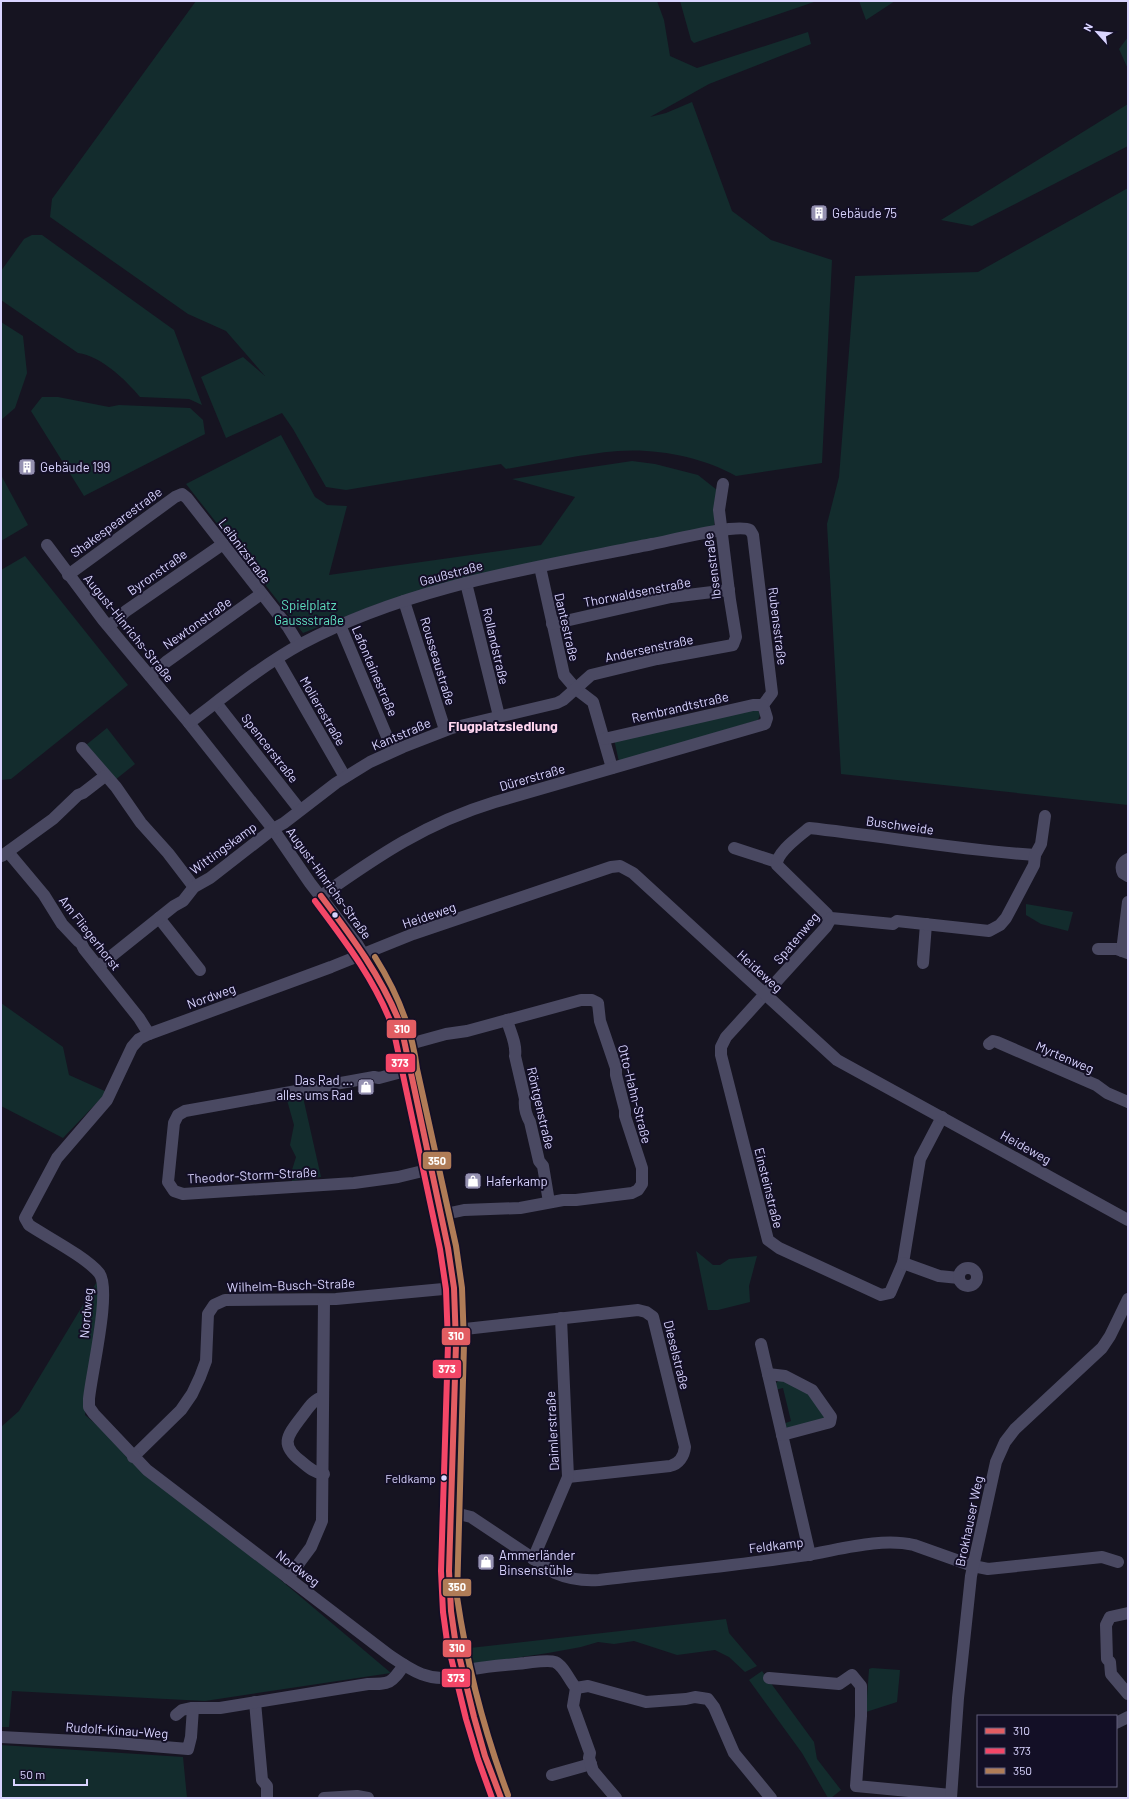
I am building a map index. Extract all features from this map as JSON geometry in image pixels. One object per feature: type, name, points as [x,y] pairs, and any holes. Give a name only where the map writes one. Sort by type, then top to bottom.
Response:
[{"type":"street","name":"Ibsenstraße","points":[[723,484],[719,510],[736,637],[733,645]]},
{"type":"street","name":"Leibnizstraße","points":[[182,494],[187,498],[288,627],[299,645]]},
{"type":"street","name":"Shakespearestraße","points":[[68,575],[169,501],[182,494]]},
{"type":"street","name":"Gaußstraße","points":[[189,723],[277,659],[299,645],[340,625],[404,601],[466,583],[540,566],[722,530],[742,528],[750,530]]},
{"type":"street","name":"Rubensstraße","points":[[750,530],[753,535],[772,693],[763,705]]},
{"type":"street","name":"Byronstraße","points":[[109,626],[126,611],[223,544]]},
{"type":"street","name":"August-Hinrichs-Straße","points":[[47,545],[68,575],[189,723],[273,829],[362,954],[388,996],[406,1045],[409,1070],[441,1215],[454,1288],[456,1330],[449,1597],[463,1674],[485,1756],[501,1798]]},
{"type":"street","name":"Dantestraße","points":[[540,566],[564,675],[576,689],[593,702],[612,768]]},
{"type":"street","name":"Rollandstraße","points":[[466,583],[499,716]]},
{"type":"street","name":"Thorwaldsenstraße","points":[[552,624],[671,597],[729,590]]},
{"type":"street","name":"Newtonstraße","points":[[150,676],[166,662],[261,594]]},
{"type":"street","name":"Rousseaustraße","points":[[404,601],[445,730]]},
{"type":"street","name":"Lafontainestraße","points":[[340,625],[393,751]]},
{"type":"street","name":"Andersenstraße","points":[[576,689],[591,675],[657,659],[733,645]]},
{"type":"street","name":"Molierestraße","points":[[277,659],[345,777]]},
{"type":"street","name":"Kantstraße","points":[[273,829],[284,823],[345,777],[393,751],[445,730],[557,703],[576,689]]},
{"type":"street","name":"Spencerstraße","points":[[216,703],[300,810]]},
{"type":"street","name":"Rembrandtstraße","points":[[604,739],[753,705],[763,705]]},
{"type":"street","name":"Dürerstraße","points":[[321,896],[407,838],[450,817],[495,802],[762,726],[767,722],[766,710],[763,705]]},
{"type":"street","points":[[82,748],[116,787],[141,823],[168,853],[194,887]]},
{"type":"street","name":"Am Fliegerhorst","points":[[105,776],[83,793],[78,795],[49,822],[4,854],[44,895],[62,924],[81,943],[139,1018],[149,1034]]},
{"type":"street","name":"Spatenweg","points":[[765,995],[826,927],[829,920],[835,918],[893,924],[897,921],[989,931],[1000,925],[1006,918],[1034,865],[1034,855],[1041,844],[1045,816]]},
{"type":"street","name":"Buschweide","points":[[777,862],[786,847],[809,828],[886,836],[918,843],[1034,855]]},
{"type":"street","name":"Wittingskamp","points":[[98,966],[183,901],[194,887],[210,878],[273,829]]},
{"type":"street","points":[[734,848],[777,862],[780,869],[827,914],[829,920]]},
{"type":"street","points":[[1128,859],[1123,863],[1122,868],[1124,874],[1128,876]]},
{"type":"street","name":"Heideweg","points":[[362,954],[413,934],[611,867],[620,866],[633,873],[837,1060],[1128,1220]]},
{"type":"street","points":[[1098,949],[1125,952],[1128,902]]},
{"type":"street","points":[[159,918],[200,970]]},
{"type":"street","points":[[923,963],[926,924]]},
{"type":"street","name":"Nordweg","points":[[362,954],[139,1039],[132,1047],[107,1100],[56,1158],[26,1218],[29,1225],[89,1264],[101,1275],[104,1300],[89,1403],[97,1419],[147,1470],[288,1578],[418,1674],[432,1678],[441,1678],[463,1674],[472,1669],[509,1664],[542,1663],[550,1660],[561,1666],[576,1688]]},
{"type":"street","name":"Einsteinstraße","points":[[765,995],[726,1037],[720,1050],[768,1240],[779,1248],[884,1296],[891,1291],[903,1263],[920,1159],[942,1117]]},
{"type":"street","name":"Otto-Hahn-Straße","points":[[406,1045],[446,1034],[467,1031],[581,1000],[592,1000],[596,1002],[600,1021],[616,1068],[616,1075],[629,1132],[642,1168],[642,1184],[638,1190],[634,1192],[549,1202],[520,1208],[464,1210],[441,1215]]},
{"type":"street","name":"Röntgenstraße","points":[[506,1020],[516,1051],[515,1056],[525,1100],[524,1106],[527,1118],[530,1122],[539,1161],[543,1166],[549,1202]]},
{"type":"street","name":"Myrtenweg","points":[[989,1044],[993,1041],[997,1042],[1091,1083],[1107,1093],[1128,1102]]},
{"type":"street","name":"Theodor-Storm-Straße","points":[[409,1070],[379,1078],[374,1077],[185,1111],[178,1116],[174,1123],[168,1182],[174,1191],[183,1194],[354,1183],[398,1177],[431,1169]]},
{"type":"street","points":[[903,1263],[939,1276],[959,1278]]},
{"type":"street","name":"Wilhelm-Busch-Straße","points":[[133,1457],[180,1410],[195,1389],[206,1361],[207,1317],[214,1305],[225,1300],[324,1300],[454,1288]]},
{"type":"street","name":"Brokhauser Weg","points":[[951,1797],[959,1691],[973,1566],[996,1462],[1005,1442],[1015,1429],[1102,1348],[1110,1336],[1128,1299]]},
{"type":"street","points":[[288,1578],[311,1547],[319,1532],[323,1515],[324,1300]]},
{"type":"street","name":"Dieselstraße","points":[[456,1330],[638,1310],[651,1316],[656,1325],[684,1447],[681,1459],[676,1464],[670,1466],[568,1477]]},
{"type":"street","name":"Daimlerstraße","points":[[533,1559],[568,1477],[561,1318]]},
{"type":"street","points":[[761,1344],[810,1555]]},
{"type":"street","points":[[768,1374],[782,1375],[812,1390],[831,1417],[830,1422],[782,1435]]},
{"type":"street","points":[[323,1397],[317,1399],[312,1404],[291,1431],[287,1444],[293,1456],[316,1472],[324,1474]]},
{"type":"street","name":"Feldkamp","points":[[451,1512],[469,1516],[533,1559],[560,1575],[589,1580],[810,1555],[884,1542],[899,1542],[914,1545],[973,1566],[993,1569],[1102,1557],[1118,1562]]},
{"type":"street","points":[[1128,1613],[1108,1618],[1106,1632],[1107,1659],[1110,1662],[1110,1672],[1128,1694]]},
{"type":"street","name":"Rudolf-Kinau-Weg","points":[[176,1715],[182,1710],[192,1708],[220,1708],[368,1684],[387,1684],[394,1679],[404,1665]]},
{"type":"street","points":[[769,1678],[839,1684],[852,1675],[861,1686],[861,1716],[856,1786],[951,1797]]},
{"type":"street","points":[[616,1798],[595,1776],[591,1764],[590,1753],[573,1706],[576,1688],[588,1686],[648,1703],[692,1697],[708,1699],[714,1707],[734,1753],[771,1798]]},
{"type":"street","points":[[255,1702],[262,1780],[267,1786],[268,1798]]},
{"type":"street","name":"Rudolf-Kinau-Weg","points":[[1,1737],[116,1743],[188,1750],[191,1737],[192,1708]]},
{"type":"street","points":[[1117,1722],[1128,1717]]},
{"type":"street","points":[[552,1775],[591,1764]]},
{"type":"street","points":[[324,1798],[357,1796],[368,1798]]},
{"type":"green space","points":[[196,1],[657,1],[664,20],[670,56],[697,68],[808,32],[811,44],[709,84],[650,117],[666,113],[692,102],[732,211],[771,240],[832,260],[822,463],[736,476],[723,469],[679,455],[633,450],[576,456],[506,469],[501,464],[346,490],[326,487],[293,429],[282,413],[226,438],[201,377],[243,357],[265,376],[226,331],[188,314],[50,217],[52,199]]},
{"type":"green space","points":[[680,1],[817,1],[694,43],[691,40]]},
{"type":"green space","points":[[859,1],[895,1],[866,20]]},
{"type":"green space","points":[[1128,37],[1128,69],[1119,49]]},
{"type":"green space","points":[[1128,104],[1128,146],[972,226],[941,220]]},
{"type":"green space","points":[[1128,188],[1128,805],[841,774],[827,524],[839,477],[855,276],[978,272]]},
{"type":"green space","points":[[32,235],[42,235],[174,330],[202,405],[189,399],[140,397],[128,383],[104,364],[87,355],[78,353],[1,300],[1,271],[24,239]]},
{"type":"green space","points":[[1,322],[23,336],[27,373],[15,408],[1,420]]},
{"type":"green space","points":[[42,397],[58,397],[109,407],[119,405],[190,408],[203,420],[205,434],[84,496],[31,411]]},
{"type":"green space","name":"Spielplatz Gaussstraße","points":[[281,435],[315,497],[327,505],[347,506],[329,575],[541,545],[575,497],[512,479],[632,461],[655,464],[698,475],[717,490],[714,528],[380,603],[303,633],[186,484]]},
{"type":"green space","points":[[1,475],[28,525],[1,541]]},
{"type":"green space","points":[[25,556],[128,685],[11,779],[1,780],[1,570]]},
{"type":"green space","points":[[751,707],[758,710],[760,715],[758,720],[619,762],[614,739]]},
{"type":"green space","points":[[107,728],[135,764],[115,780],[86,745]]},
{"type":"green space","points":[[1026,904],[1073,912],[1068,931],[1041,924],[1026,915]]},
{"type":"green space","points":[[1,1003],[63,1047],[69,1075],[107,1092],[63,1138],[1,1106]]},
{"type":"green space","points":[[303,1097],[321,1177],[292,1181],[292,1170],[296,1157],[290,1145],[294,1125],[287,1100]]},
{"type":"green space","points":[[696,1251],[713,1265],[720,1265],[729,1259],[757,1256],[749,1286],[750,1302],[718,1310],[708,1310]]},
{"type":"green space","points":[[101,1275],[85,1415],[391,1673],[205,1701],[12,1691],[9,1727],[1,1727],[1,1427],[19,1411]]},
{"type":"green space","points":[[783,1379],[810,1394],[826,1415],[824,1418],[788,1429],[784,1427],[783,1424],[791,1421],[783,1388],[775,1390],[774,1385],[779,1380]]},
{"type":"green space","points":[[726,1619],[729,1633],[757,1666],[745,1672],[729,1657],[715,1650],[677,1655],[634,1641],[614,1644],[598,1642],[581,1647],[548,1653],[475,1664],[468,1659],[466,1653],[470,1648]]},
{"type":"green space","points":[[869,1669],[900,1670],[897,1702],[866,1712]]},
{"type":"green space","points":[[762,1671],[814,1742],[817,1759],[841,1790],[831,1798],[828,1798],[802,1753],[749,1680]]},
{"type":"green space","points":[[1,1745],[183,1757],[187,1798],[1,1798]]},
{"type":"transit line","name":"310","points":[[321,896],[355,942],[376,974],[401,1026],[448,1248],[454,1288],[456,1344],[449,1571],[451,1611],[455,1639],[474,1717],[485,1756],[501,1798]]},
{"type":"transit line","name":"373","points":[[315,901],[348,946],[368,977],[386,1010],[393,1028],[440,1249],[446,1289],[448,1344],[441,1571],[443,1612],[447,1641],[466,1719],[492,1798]]},
{"type":"transit line","name":"350","points":[[375,957],[397,997],[407,1024],[415,1054],[456,1246],[462,1288],[464,1344],[457,1597],[477,1698],[491,1747],[508,1795]]},
{"type":"place","name":"Gebäude 75","points":[[819,213]]},
{"type":"place","name":"Gebäude 199","points":[[27,467]]},
{"type":"place","name":"Das Rad ... alles ums Rad","points":[[366,1087]]},
{"type":"place","name":"Haferkamp","points":[[473,1181]]},
{"type":"place","name":"Feldkamp","points":[[444,1478]]},
{"type":"place","name":"Ammerländer Binsenstühle","points":[[486,1562]]},
{"type":"district","name":"Flugplatzsiedlung","points":[[503,725]]}]
